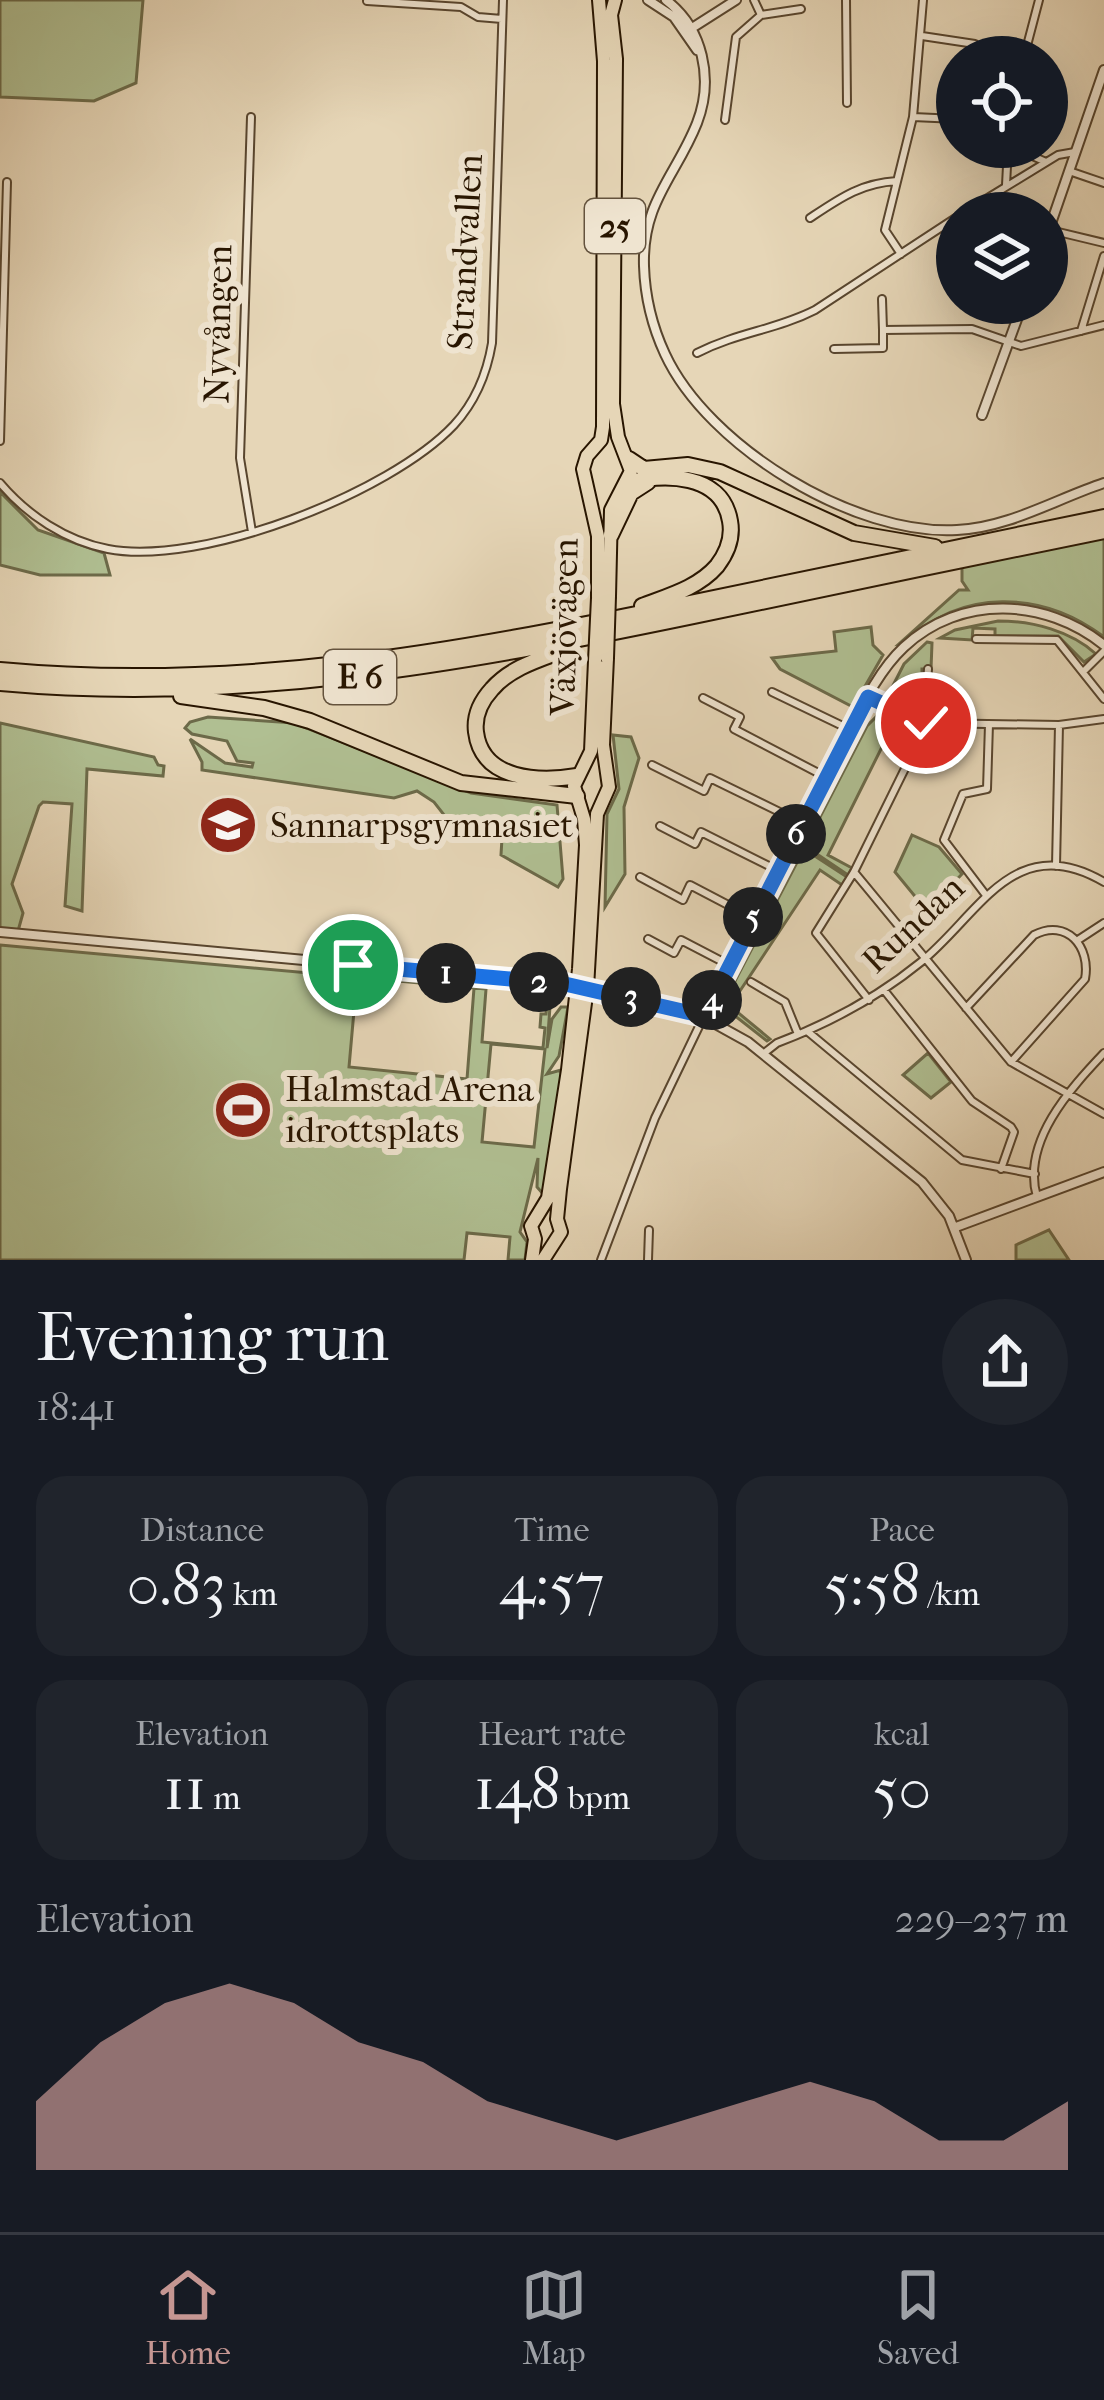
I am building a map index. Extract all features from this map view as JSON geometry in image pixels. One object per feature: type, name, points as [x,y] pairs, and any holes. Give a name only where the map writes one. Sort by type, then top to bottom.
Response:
[{"type":"highway","name":"Växjövägen","points":[[599,0],[604,61],[603,428],[597,447],[584,462],[603,597]]},
{"type":"highway","name":"Växjövägen","points":[[543,1260],[561,1230],[557,1220],[601,802],[609,791],[601,660],[610,510],[632,471],[613,404],[616,59],[611,15],[615,0]]},
{"type":"highway","points":[[597,447],[608,445],[644,469],[688,465],[720,472],[834,526],[872,538],[953,548]]},
{"type":"highway","points":[[580,774],[524,777],[497,767],[479,746],[477,714],[490,690],[507,676],[689,587],[725,554],[731,531],[721,500],[695,482],[660,477],[623,487]]},
{"type":"highway","points":[[611,535],[631,493],[660,477]]},
{"type":"highway","name":"Växjövägen","points":[[586,482],[598,492],[623,487]]},
{"type":"highway","name":"E 6","points":[[0,683],[225,688],[473,661],[1104,517]]},
{"type":"highway","name":"E 6","points":[[0,670],[181,676],[302,670],[607,627],[1104,531]]},
{"type":"highway","name":"Växjövägen","points":[[532,1260],[531,1226],[548,1198],[582,987],[586,845],[574,786],[591,744],[601,660]]},
{"type":"highway","points":[[134,689],[290,714],[461,782],[578,798],[588,804],[601,802]]},
{"type":"highway","name":"Växjövägen","points":[[580,774],[596,770],[606,777]]},
{"type":"highway","points":[[540,1215],[557,1220]]},
{"type":"highway","points":[[535,1240],[552,1243]]},
{"type":"street","name":"Strandvallen","points":[[0,483],[43,522],[76,539],[108,549],[145,551],[252,532],[311,512],[402,464],[452,427],[480,386],[492,343],[502,0]]},
{"type":"street","points":[[648,0],[691,29]]},
{"type":"street","points":[[667,0],[691,29],[703,68],[704,95],[698,122],[652,208],[644,276],[666,357],[724,430],[825,497],[908,528],[982,528],[1104,483]]},
{"type":"street","points":[[691,29],[736,0]]},
{"type":"street","points":[[754,0],[761,15]]},
{"type":"street","points":[[846,0],[847,103]]},
{"type":"street","points":[[901,254],[885,230],[913,116],[923,0]]},
{"type":"street","points":[[1030,36],[1039,0]]},
{"type":"street","points":[[367,1],[460,7],[478,17],[502,19]]},
{"type":"street","points":[[725,120],[733,41],[761,15],[801,9]]},
{"type":"street","points":[[921,36],[936,38]]},
{"type":"street","points":[[1062,192],[1099,100],[1104,70]]},
{"type":"street","points":[[913,116],[936,118]]},
{"type":"street","name":"Nyvången","points":[[251,117],[241,458],[252,532]]},
{"type":"street","points":[[1068,152],[1075,152]]},
{"type":"street","points":[[1006,184],[1008,168]]},
{"type":"street","points":[[994,192],[1035,168]]},
{"type":"street","points":[[1069,171],[1104,183]]},
{"type":"street","points":[[810,218],[871,182],[897,181]]},
{"type":"street","points":[[0,441],[8,182]]},
{"type":"street","points":[[697,353],[730,336],[794,321],[936,231]]},
{"type":"street","points":[[1068,236],[1104,243]]},
{"type":"street","points":[[1081,331],[1104,256]]},
{"type":"street","points":[[834,349],[883,348],[882,299]]},
{"type":"street","points":[[982,415],[1016,324]]},
{"type":"street","points":[[883,330],[972,329],[1021,346],[1104,325]]},
{"type":"street","points":[[602,1260],[655,1118],[704,1016],[826,776],[890,663],[933,626],[997,608],[1049,614],[1075,625],[1104,648],[1084,671]]},
{"type":"street","points":[[976,639],[1058,640],[1104,700]]},
{"type":"street","points":[[869,1000],[816,933],[854,872],[926,723],[928,669]]},
{"type":"street","points":[[772,692],[851,730]]},
{"type":"street","points":[[868,697],[926,723],[1059,725],[1104,718]]},
{"type":"street","points":[[703,698],[740,717],[734,729],[826,776]]},
{"type":"street","points":[[985,894],[944,840],[963,794],[987,790],[989,724]]},
{"type":"street","points":[[1059,725],[1056,867],[1104,882]]},
{"type":"street","points":[[652,766],[704,791],[710,778],[802,823]]},
{"type":"street","points":[[660,826],[695,844],[701,832],[777,870]]},
{"type":"street","name":"Rundan","points":[[763,1054],[884,990],[926,958],[985,894],[1012,875],[1056,867]]},
{"type":"street","points":[[854,872],[1011,1062],[1104,1114]]},
{"type":"street","points":[[640,877],[683,900],[690,885],[753,917]]},
{"type":"street","points":[[1078,940],[1104,922]]},
{"type":"street","points":[[965,1008],[1034,935],[1046,929],[1078,940],[1088,965],[1085,980],[1011,1062]]},
{"type":"street","points":[[0,932],[582,987],[704,1016],[763,1054],[922,1182],[956,1227],[966,1260]]},
{"type":"street","points":[[648,939],[674,953],[681,940],[729,965]]},
{"type":"street","points":[[751,982],[785,1002],[802,1033],[962,1160],[1035,1174]]},
{"type":"street","points":[[884,990],[971,1101],[1011,1127],[1014,1132],[1001,1169]]},
{"type":"street","points":[[1037,1197],[1035,1174],[1045,1134],[1065,1095],[1104,1053]]},
{"type":"street","points":[[956,1227],[1104,1172]]},
{"type":"street","points":[[648,1260],[649,1230]]},
{"type":"green space","points":[[0,0],[143,0],[136,83],[94,101],[0,97]]},
{"type":"green space","points":[[0,492],[38,530],[104,553],[110,575],[40,575],[0,565]]},
{"type":"green space","points":[[1104,537],[1104,637],[1055,610],[1002,602],[951,612],[899,644],[959,590],[968,590],[962,581],[962,564]]},
{"type":"green space","points":[[998,621],[1051,629],[1096,654],[1084,662],[1058,636],[995,636],[995,629],[973,628],[972,640],[940,638],[955,630]]},
{"type":"green space","points":[[871,627],[873,645],[883,655],[853,707],[780,669],[772,658],[836,651],[834,632]]},
{"type":"green space","points":[[927,642],[932,643],[931,669],[922,669],[919,714],[887,697],[904,664]]},
{"type":"green space","points":[[881,712],[920,732],[916,740],[891,729],[828,855],[852,868],[848,875],[805,846],[867,726]]},
{"type":"green space","points":[[208,717],[294,723],[471,793],[557,805],[563,879],[558,887],[501,855],[502,838],[459,834],[434,802],[417,791],[394,798],[202,770],[190,739],[225,763],[252,767],[253,763],[237,761],[227,741],[192,734],[185,728]]},
{"type":"green space","points":[[0,723],[154,757],[164,766],[163,776],[87,769],[82,911],[65,906],[72,804],[43,802],[39,806],[12,884],[23,913],[18,931],[0,929]]},
{"type":"green space","points":[[613,735],[631,737],[639,758],[624,807],[625,874],[605,907],[607,814],[619,789]]},
{"type":"green space","points":[[912,835],[939,847],[962,874],[927,911],[895,872]]},
{"type":"green space","points":[[804,849],[847,877],[842,885],[820,870],[730,1006],[770,1039],[767,1041],[725,1008],[724,1002]]},
{"type":"green space","name":"Halmstad Arena idrottsplats","points":[[0,945],[357,977],[349,1067],[467,1079],[474,988],[486,989],[482,1042],[543,1048],[541,1014],[546,1014],[551,993],[547,1048],[552,1019],[561,1007],[568,1007],[559,1056],[547,1074],[561,1070],[561,1086],[544,1195],[537,1187],[538,1158],[520,1232],[527,1242],[525,1260],[508,1260],[510,1237],[467,1233],[464,1260],[0,1260]],"holes":[[[491,1044],[545,1049],[534,1147],[482,1142]]]},
{"type":"green space","points":[[928,1053],[951,1082],[931,1098],[903,1075]]},
{"type":"green space","points":[[1049,1230],[1069,1260],[1016,1260],[1016,1245]]},
{"type":"place","name":"Sannarpsgymnasiet","points":[[228,825]]},
{"type":"place","name":"Halmstad Arena idrottsplats","points":[[243,1110]]},
{"type":"route","points":[[353,965],[565,984],[704,1016],[868,697],[926,723]]}]
